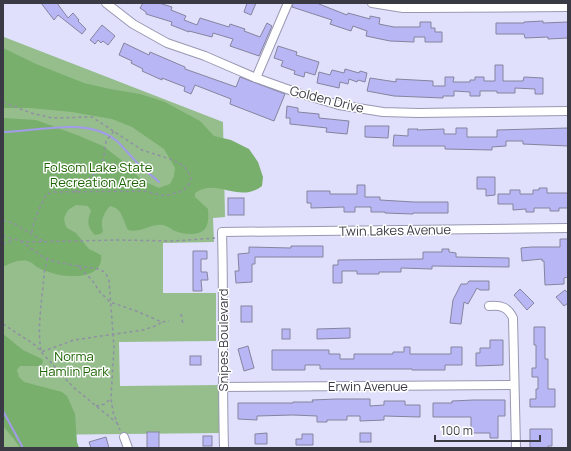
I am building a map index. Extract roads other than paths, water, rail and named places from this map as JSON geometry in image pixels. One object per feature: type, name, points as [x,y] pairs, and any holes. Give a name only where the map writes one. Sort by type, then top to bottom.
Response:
[{"type":"street","name":"Golden Drive","points":[[106,3],[133,24],[167,43],[206,56],[256,78],[318,99],[383,112],[418,114],[568,111]]},
{"type":"street","points":[[256,78],[288,3]]},
{"type":"street","points":[[372,3],[403,8],[568,7]]},
{"type":"street","name":"Twin Lakes Avenue","points":[[222,235],[568,228]]},
{"type":"street","name":"Snipes Boulevard","points":[[222,235],[224,322],[222,387],[224,448]]},
{"type":"street","points":[[489,306],[508,309],[513,318],[516,448]]},
{"type":"street","name":"Erwin Avenue","points":[[222,387],[514,385]]},
{"type":"street","points":[[124,437],[128,448]]},
{"type":"waterway","points":[[3,132],[77,127],[105,133],[117,141],[142,168],[159,182]]},
{"type":"waterway","points":[[3,411],[23,448]]},
{"type":"park label","name":"Folsom Lake State Recreation Area","points":[[98,174]]},
{"type":"park label","name":"Norma Hamlin Park","points":[[74,364]]}]
